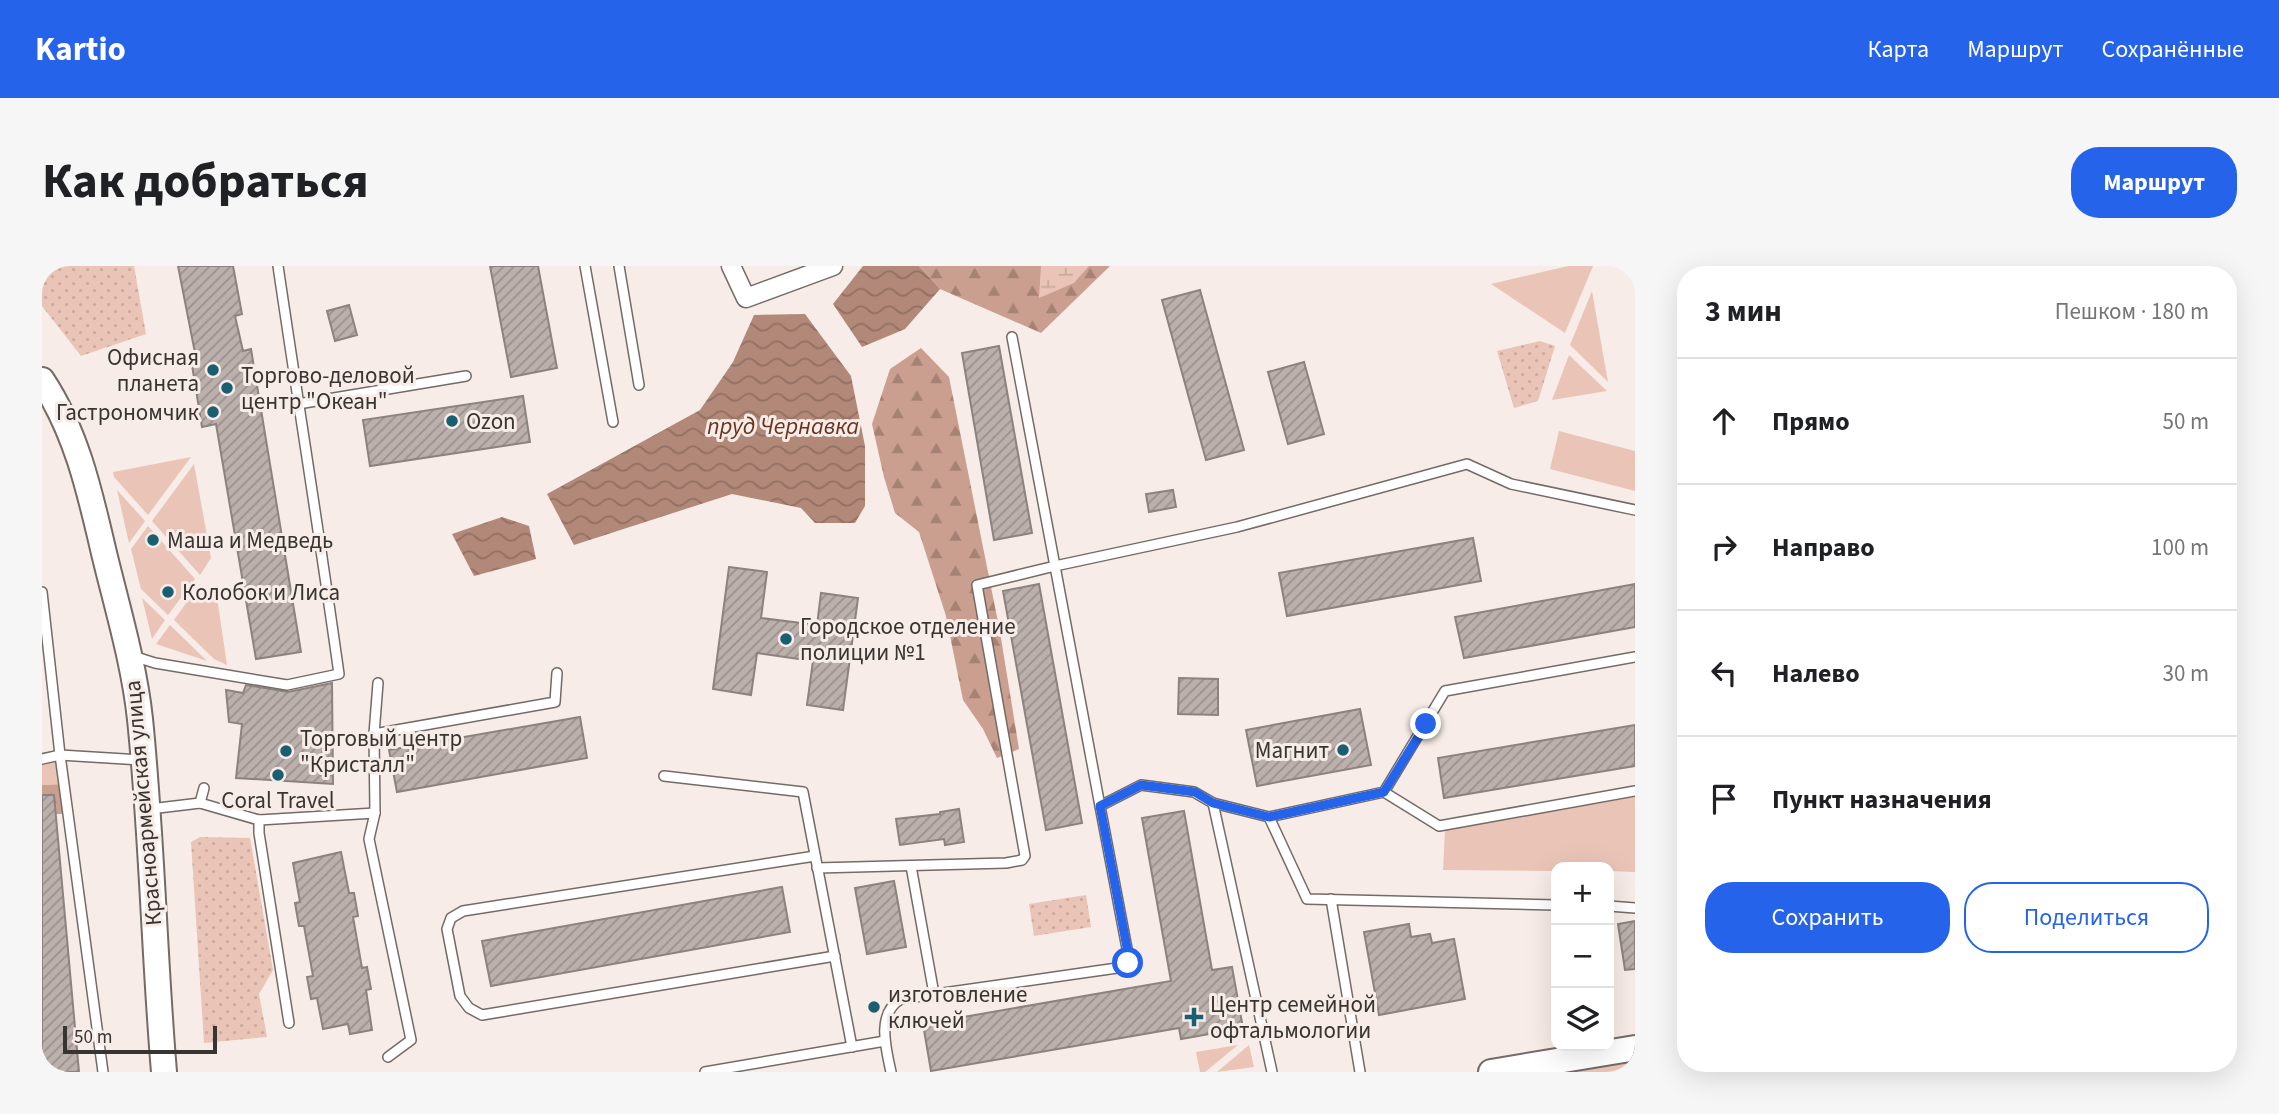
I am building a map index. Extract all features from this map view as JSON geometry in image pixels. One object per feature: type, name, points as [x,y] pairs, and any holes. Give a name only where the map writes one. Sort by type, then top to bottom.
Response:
[{"type":"main road","name":"Красноармейская улица","points":[[42,380],[58,404],[84,467],[140,718],[164,1072]]},
{"type":"main road","points":[[1491,1072],[1635,1048]]},
{"type":"street","points":[[731,266],[746,298],[832,266]]},
{"type":"lane","points":[[128,655],[155,663],[287,685],[340,674],[278,266]]},
{"type":"lane","points":[[585,266],[613,422]]},
{"type":"lane","points":[[619,266],[639,385]]},
{"type":"lane","points":[[891,1072],[885,1041],[886,1020],[894,1003],[901,999],[1124,967],[1129,958],[1012,337]]},
{"type":"lane","points":[[298,404],[466,376]]},
{"type":"lane","points":[[817,868],[1006,863],[1022,860],[1025,856],[977,585],[1237,527],[1467,464],[1511,484],[1635,510]]},
{"type":"lane","points":[[42,592],[60,755],[103,1072]]},
{"type":"lane","points":[[1384,792],[1446,691],[1635,657]]},
{"type":"lane","points":[[374,734],[555,702],[557,673]]},
{"type":"lane","points":[[378,683],[374,734],[375,813],[369,839],[411,1040],[388,1057]]},
{"type":"lane","points":[[42,759],[60,755],[142,761]]},
{"type":"lane","points":[[664,776],[803,793],[852,1047]]},
{"type":"lane","points":[[1100,806],[1141,785],[1195,792],[1213,803],[1269,817],[1384,792],[1439,826],[1635,791]]},
{"type":"lane","points":[[200,803],[204,788]]},
{"type":"lane","points":[[148,809],[200,803],[258,820],[375,813]]},
{"type":"lane","points":[[1213,803],[1272,1072]]},
{"type":"lane","points":[[1269,817],[1307,899],[1551,905]]},
{"type":"lane","points":[[258,820],[289,1023]]},
{"type":"lane","points":[[815,856],[463,911],[451,918],[447,929],[460,996],[470,1008],[482,1015],[835,956]]},
{"type":"lane","points":[[911,866],[934,994]]},
{"type":"lane","points":[[1331,899],[1360,1072]]},
{"type":"lane","points":[[1614,906],[1635,908]]},
{"type":"lane","points":[[705,1072],[885,1041]]},
{"type":"green space","points":[[42,266],[134,266],[146,334],[81,356],[42,306]]},
{"type":"green space","points":[[919,266],[1110,266],[1041,333],[940,289]]},
{"type":"green space","points":[[1041,266],[1089,266],[1074,283],[1039,298]]},
{"type":"green space","points":[[1568,266],[1593,266],[1565,333],[1491,284]]},
{"type":"green space","points":[[1592,291],[1608,382],[1570,345]]},
{"type":"green space","points":[[1540,341],[1555,346],[1538,401],[1514,408],[1497,351]]},
{"type":"green space","points":[[921,348],[949,377],[1000,632],[1019,749],[997,758],[983,729],[963,700],[946,616],[919,532],[895,513],[872,424],[890,369]]},
{"type":"green space","points":[[1569,355],[1607,391],[1552,400]]},
{"type":"green space","points":[[1559,431],[1635,451],[1635,491],[1550,469]]},
{"type":"green space","points":[[191,457],[148,515],[114,477],[113,472]]},
{"type":"green space","points":[[194,464],[211,558],[200,575],[152,521]]},
{"type":"green space","points":[[117,490],[145,521],[129,543]]},
{"type":"green space","points":[[148,526],[195,579],[168,615],[141,589],[131,549]]},
{"type":"green space","points":[[200,584],[218,604],[227,665],[214,659],[174,620]]},
{"type":"green space","points":[[142,598],[165,620],[152,639]]},
{"type":"green space","points":[[170,625],[207,661],[156,644]]},
{"type":"green space","points":[[60,755],[64,784],[42,785],[42,759]]},
{"type":"green space","points":[[64,784],[68,814],[42,814],[42,785]]},
{"type":"green space","points":[[1635,797],[1635,872],[1614,871],[1614,862],[1551,862],[1551,871],[1443,870],[1445,830]]},
{"type":"green space","points":[[200,837],[250,838],[273,970],[259,994],[267,1037],[204,1043],[191,842]]},
{"type":"green space","points":[[1086,895],[1091,927],[1034,936],[1029,904]]},
{"type":"green space","points":[[1238,1045],[1205,1072],[1200,1072],[1196,1052]]},
{"type":"green space","points":[[1249,1045],[1254,1067],[1217,1072]]},
{"type":"green space","points":[[1635,1061],[1635,1072],[1575,1072]]},
{"type":"water","name":"пруд Чернавка","points":[[863,266],[919,266],[940,289],[905,329],[862,347],[833,304]]},
{"type":"water","name":"пруд Чернавка","points":[[805,314],[851,376],[865,446],[865,506],[855,523],[815,523],[801,508],[732,494],[574,545],[547,494],[700,410],[733,362],[754,315]]},
{"type":"water","points":[[502,517],[529,526],[536,559],[474,576],[452,534]]},
{"type":"building","points":[[178,266],[233,266],[242,314],[235,316],[243,351],[251,349],[301,652],[256,659],[216,424],[202,427],[191,359],[196,358]]},
{"type":"building","points":[[490,266],[538,266],[557,368],[511,377]]},
{"type":"building","points":[[1200,290],[1244,450],[1206,460],[1162,300]]},
{"type":"building","points":[[349,305],[357,335],[335,341],[327,311]]},
{"type":"building","points":[[999,346],[1032,533],[994,540],[962,353]]},
{"type":"building","points":[[1304,362],[1324,434],[1288,444],[1268,372]]},
{"type":"building","points":[[523,396],[530,442],[370,466],[363,420]]},
{"type":"building","points":[[1173,490],[1176,507],[1149,512],[1146,494]]},
{"type":"building","points":[[1473,538],[1481,581],[1287,616],[1279,573]]},
{"type":"building","name":"Городское отделение полиции №1","points":[[729,567],[767,572],[761,618],[817,625],[821,593],[858,598],[843,710],[807,705],[813,661],[757,653],[751,695],[713,689]]},
{"type":"building","points":[[1039,584],[1082,823],[1046,830],[1003,591]]},
{"type":"building","points":[[1635,584],[1635,627],[1464,658],[1455,617]]},
{"type":"building","points":[[1179,678],[1218,679],[1218,715],[1178,714]]},
{"type":"building","name":"Торговый центр \"Кристалл\"","points":[[332,683],[333,784],[236,778],[242,724],[229,722],[226,690],[243,693],[246,685],[288,692]]},
{"type":"building","points":[[1360,709],[1371,765],[1257,786],[1246,730]]},
{"type":"building","points":[[580,717],[587,758],[397,792],[389,750]]},
{"type":"building","points":[[1635,725],[1635,766],[1444,798],[1438,758]]},
{"type":"building","points":[[42,795],[54,795],[79,1072],[42,1072]]},
{"type":"building","points":[[959,809],[964,842],[945,845],[944,839],[900,845],[896,819]]},
{"type":"building","points":[[1184,811],[1212,970],[1232,967],[1243,1028],[1181,1039],[1179,1028],[931,1071],[923,1024],[1171,981],[1142,818]]},
{"type":"building","points":[[341,852],[349,893],[354,893],[358,916],[353,917],[362,968],[367,967],[371,989],[366,990],[372,1030],[350,1034],[348,1024],[323,1029],[317,998],[311,999],[307,977],[313,976],[304,926],[299,926],[295,903],[300,902],[293,863]]},
{"type":"building","points":[[894,881],[906,947],[867,954],[855,888]]},
{"type":"building","points":[[782,887],[790,932],[491,986],[482,941]]},
{"type":"building","points":[[1635,921],[1635,969],[1625,970],[1618,924]]},
{"type":"building","points":[[1409,924],[1411,937],[1430,934],[1432,943],[1454,939],[1465,999],[1379,1015],[1364,932]]},
{"type":"place","name":"Офисная планета","points":[[213,370]]},
{"type":"place","name":"Торгово-деловой центр \"Океан\"","points":[[227,388]]},
{"type":"place","name":"Гастрономчик","points":[[213,412]]},
{"type":"place","name":"Ozon","points":[[452,421]]},
{"type":"place","name":"Маша и Медведь","points":[[153,540]]},
{"type":"place","name":"Колобок и Лиса","points":[[168,592]]},
{"type":"place","name":"Городское отделение полиции №1","points":[[786,639]]},
{"type":"place","name":"Магнит","points":[[1343,750]]},
{"type":"place","name":"Торговый центр \"Кристалл\"","points":[[286,751]]},
{"type":"place","name":"Coral Travel","points":[[278,775]]},
{"type":"place","name":"изготовление ключей","points":[[874,1007]]},
{"type":"place","name":"Центр семейной офтальмологии","points":[[1194,1017]]},
{"type":"route","points":[[1128,963],[1100,806],[1141,785],[1195,792],[1213,803],[1269,817],[1384,792],[1426,724]]}]
